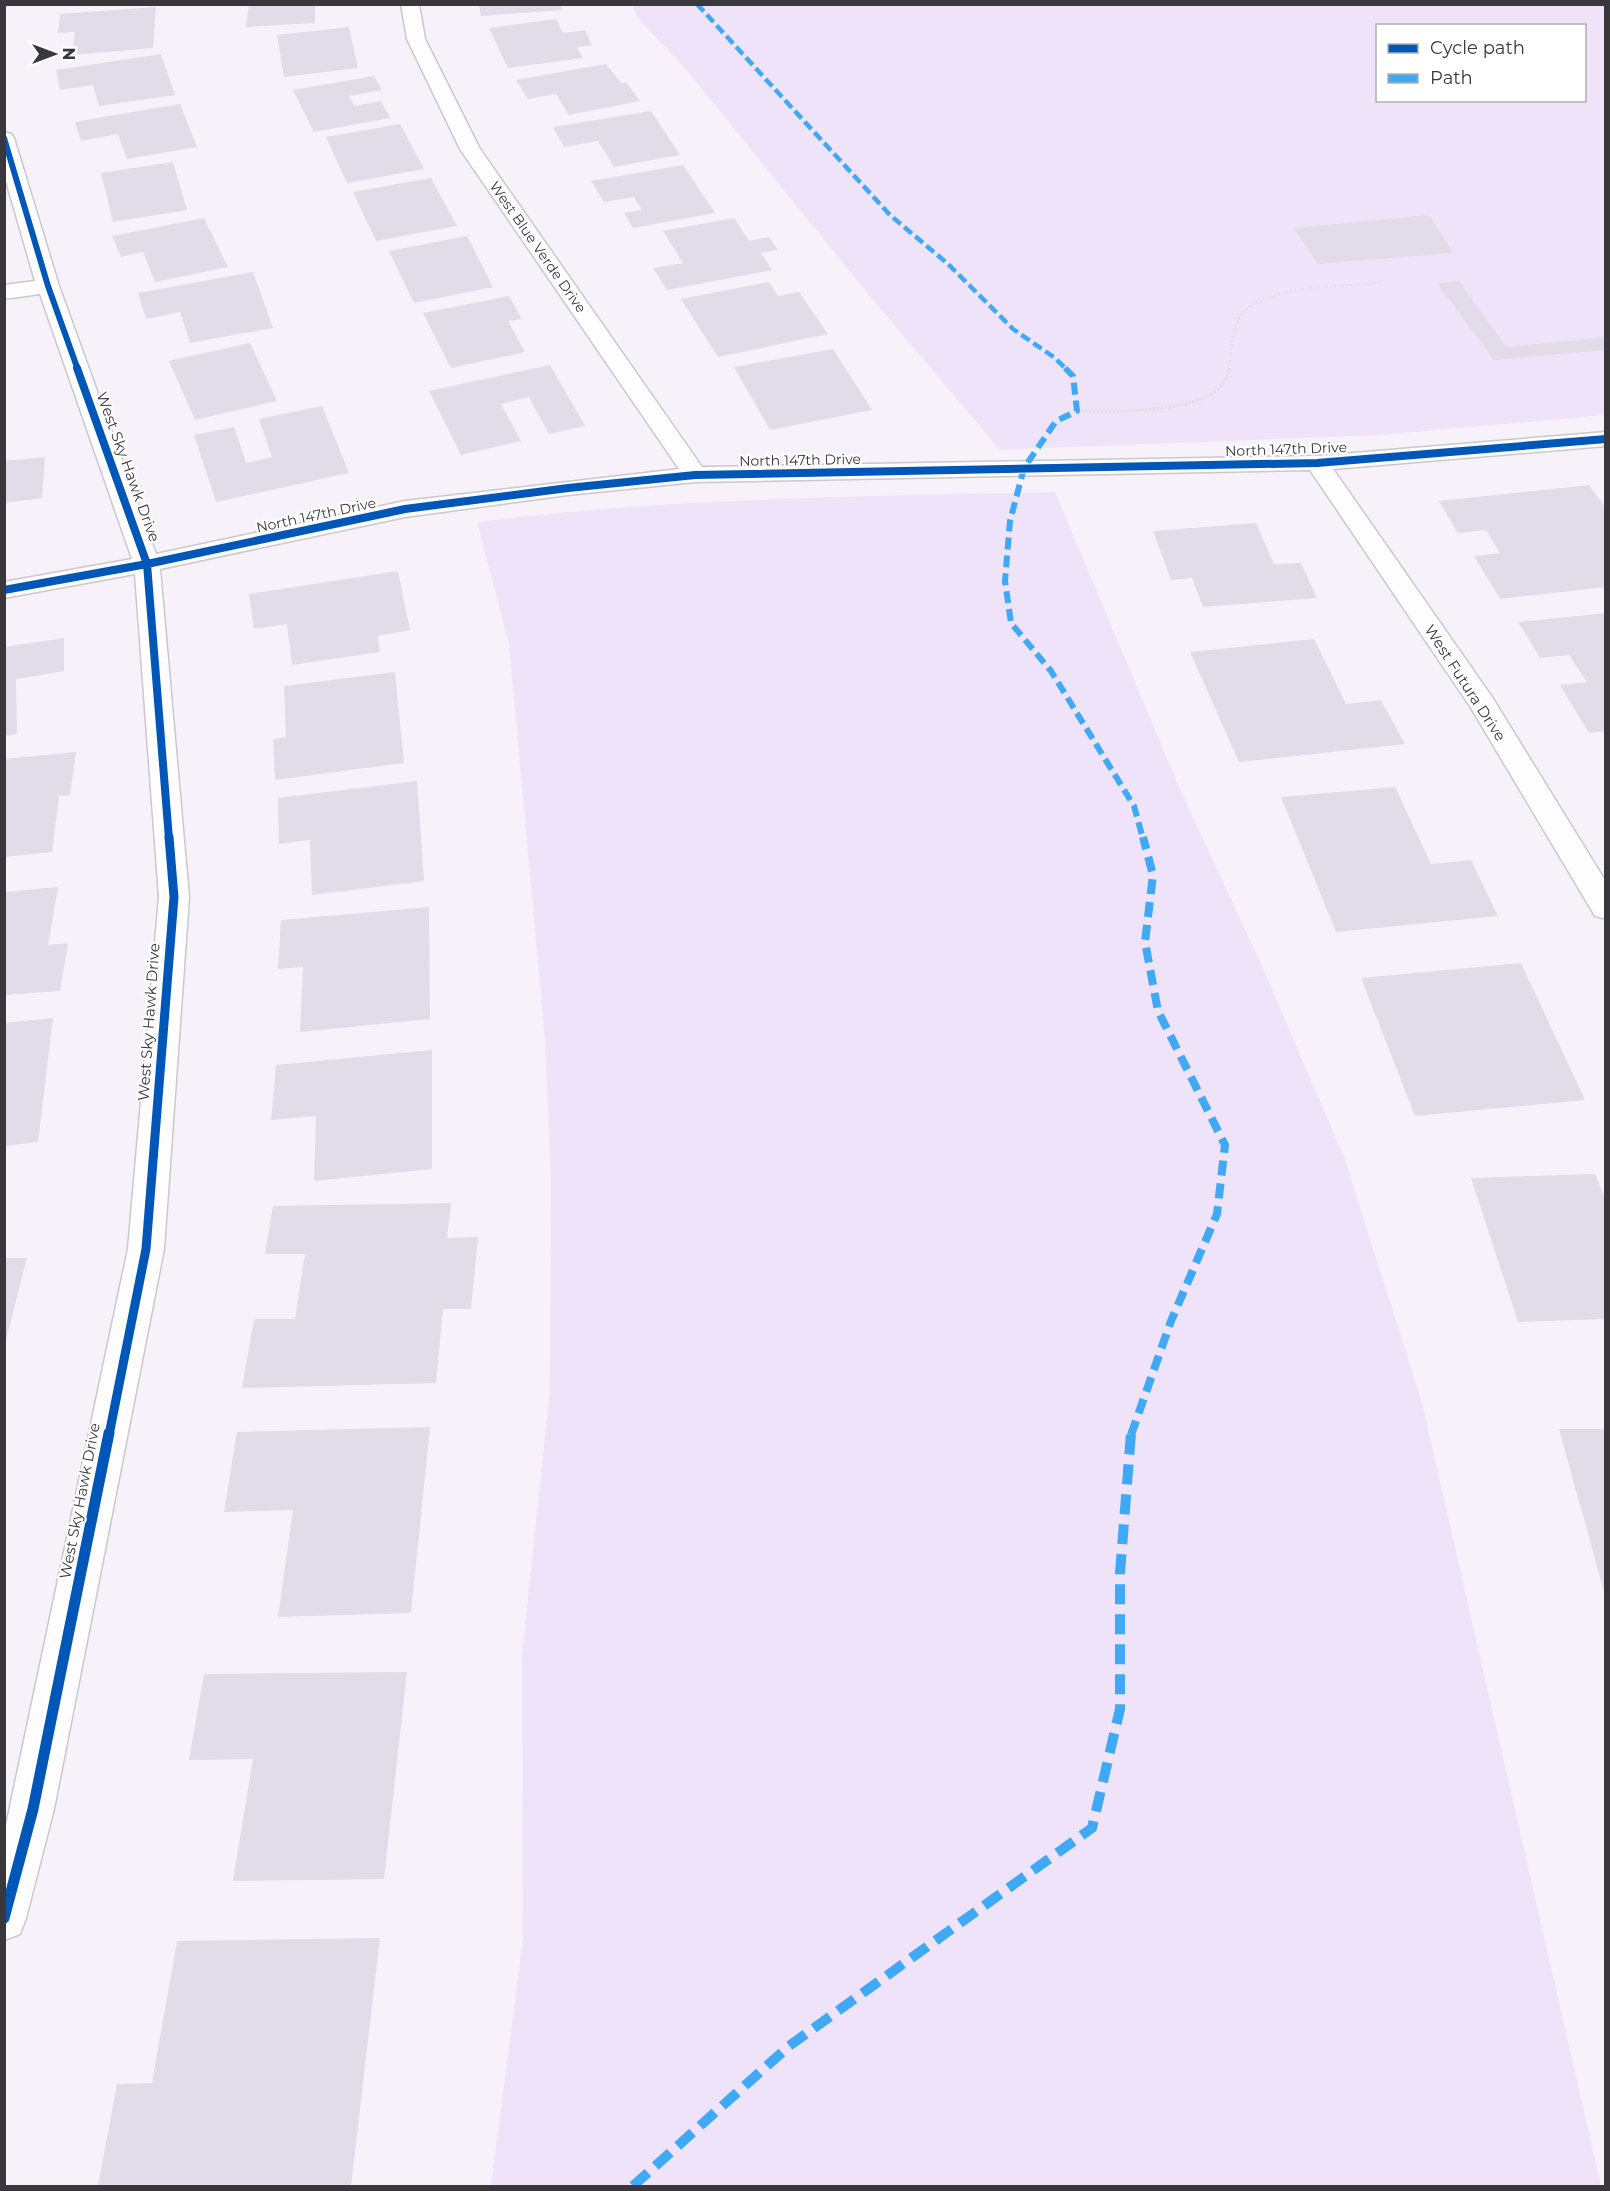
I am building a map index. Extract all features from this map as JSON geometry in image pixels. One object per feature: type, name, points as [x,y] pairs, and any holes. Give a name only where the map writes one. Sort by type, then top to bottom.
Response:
[{"type":"street","name":"West Blue Verde Drive","points":[[410,4],[416,39],[470,149],[695,475]]},
{"type":"street","name":"West Sky Hawk Drive","points":[[4,138],[48,286],[147,564],[174,897],[146,1249],[33,1809],[4,1918]]},
{"type":"street","points":[[4,291],[48,286]]},
{"type":"street","name":"North 147th Drive","points":[[4,590],[147,564],[405,510],[568,488],[695,475],[1317,463],[1605,439]]},
{"type":"street","name":"West Futura Drive","points":[[1317,463],[1482,704],[1605,908]]},
{"type":"path","points":[[1077,411],[1158,407],[1198,402],[1215,394],[1228,379],[1233,335],[1246,310],[1277,296],[1381,283]]},
{"type":"shaded area","points":[[632,5],[1605,5],[1605,415],[1379,435],[1000,450],[868,294],[689,73],[638,18]]},
{"type":"shaded area","points":[[1055,492],[1179,787],[1261,964],[1344,1157],[1422,1403],[1601,2186],[491,2186],[523,1939],[522,1655],[550,1389],[551,1181],[545,1040],[509,644],[477,522],[693,503]]},
{"type":"building","points":[[249,4],[315,4],[315,23],[246,27]]},
{"type":"building","points":[[479,4],[561,4],[562,10],[481,16]]},
{"type":"building","points":[[156,7],[153,48],[72,55],[75,32],[58,33],[60,14]]},
{"type":"building","points":[[556,19],[563,33],[585,30],[592,45],[577,47],[583,58],[508,68],[489,28]]},
{"type":"building","points":[[349,27],[358,68],[284,77],[277,35]]},
{"type":"building","points":[[161,54],[175,95],[99,106],[93,85],[60,90],[56,70]]},
{"type":"building","points":[[606,64],[621,83],[626,82],[640,101],[569,115],[556,94],[528,99],[516,80]]},
{"type":"building","points":[[374,76],[382,90],[349,96],[354,106],[381,101],[390,118],[314,132],[293,90]]},
{"type":"building","points":[[180,104],[197,147],[127,159],[118,134],[81,141],[75,122]]},
{"type":"building","points":[[651,111],[680,155],[614,167],[598,141],[564,147],[553,127]]},
{"type":"building","points":[[400,124],[424,169],[347,183],[326,137]]},
{"type":"building","points":[[173,162],[187,210],[113,222],[101,173]]},
{"type":"building","points":[[683,165],[715,213],[633,228],[624,213],[642,210],[634,197],[604,202],[591,181]]},
{"type":"building","points":[[431,178],[457,226],[376,241],[353,192]]},
{"type":"building","points":[[1429,215],[1453,253],[1318,264],[1294,228]]},
{"type":"building","points":[[204,218],[228,267],[155,282],[143,252],[121,257],[112,236]]},
{"type":"building","points":[[734,218],[749,241],[769,237],[778,250],[761,253],[772,270],[667,290],[653,268],[683,263],[663,231]]},
{"type":"building","points":[[467,236],[493,287],[414,303],[389,251]]},
{"type":"building","points":[[253,272],[273,328],[190,343],[180,312],[146,319],[138,293]]},
{"type":"building","points":[[1459,281],[1506,347],[1606,337],[1606,350],[1494,360],[1437,283]]},
{"type":"building","points":[[769,282],[778,296],[799,292],[828,334],[718,357],[681,299]]},
{"type":"building","points":[[509,296],[522,319],[508,321],[525,352],[451,368],[423,313]]},
{"type":"building","points":[[250,343],[277,401],[195,420],[169,361]]},
{"type":"building","points":[[833,349],[872,410],[770,430],[734,367]]},
{"type":"building","points":[[550,365],[585,426],[549,434],[529,397],[501,404],[521,441],[461,455],[429,391]]},
{"type":"building","points":[[322,406],[349,473],[216,502],[194,435],[234,427],[246,463],[272,457],[259,419]]},
{"type":"building","points":[[45,457],[42,498],[4,503],[4,461]]},
{"type":"building","points":[[1589,485],[1606,508],[1606,587],[1500,599],[1474,556],[1500,553],[1486,530],[1458,533],[1439,501]]},
{"type":"building","points":[[1256,523],[1274,564],[1301,563],[1317,598],[1203,607],[1192,578],[1171,580],[1153,531]]},
{"type":"building","points":[[398,571],[410,630],[378,636],[380,652],[292,665],[287,624],[254,629],[249,594]]},
{"type":"building","points":[[1606,613],[1606,731],[1589,733],[1560,685],[1587,682],[1569,655],[1540,658],[1518,622]]},
{"type":"building","points":[[64,638],[64,671],[16,679],[17,734],[4,736],[4,647]]},
{"type":"building","points":[[1314,639],[1346,704],[1381,700],[1405,744],[1239,762],[1190,652]]},
{"type":"building","points":[[395,672],[404,763],[275,780],[273,739],[286,737],[284,686]]},
{"type":"building","points":[[76,752],[70,795],[59,796],[52,852],[4,857],[4,759]]},
{"type":"building","points":[[417,781],[424,881],[312,895],[310,840],[279,844],[278,798]]},
{"type":"building","points":[[1395,787],[1431,864],[1471,860],[1498,916],[1336,932],[1281,797]]},
{"type":"building","points":[[58,887],[48,945],[68,943],[60,991],[4,995],[4,892]]},
{"type":"building","points":[[429,907],[430,1019],[300,1032],[303,967],[278,969],[281,920]]},
{"type":"building","points":[[1521,963],[1585,1100],[1415,1116],[1361,978]]},
{"type":"building","points":[[53,1018],[38,1142],[4,1146],[4,1023]]},
{"type":"building","points":[[432,1050],[432,1169],[314,1181],[316,1116],[271,1120],[276,1065]]},
{"type":"building","points":[[1595,1174],[1606,1201],[1606,1319],[1518,1322],[1471,1178]]},
{"type":"building","points":[[451,1203],[447,1238],[478,1237],[471,1309],[443,1309],[436,1383],[242,1388],[254,1319],[295,1319],[305,1254],[265,1254],[273,1206]]},
{"type":"building","points":[[4,1258],[27,1258],[5,1344],[4,1344]]},
{"type":"building","points":[[430,1427],[411,1613],[278,1617],[293,1510],[224,1512],[237,1432]]},
{"type":"building","points":[[1559,1429],[1606,1429],[1606,1595],[1605,1595]]},
{"type":"building","points":[[407,1672],[384,1879],[233,1881],[253,1759],[189,1760],[204,1674]]},
{"type":"building","points":[[380,1938],[351,2186],[98,2186],[117,2084],[152,2083],[177,1941]]},
{"type":"marked path","points":[[633,2186],[789,2046],[1092,1828],[1120,1709],[1120,1573],[1131,1431],[1171,1321],[1217,1214],[1225,1145],[1158,1011],[1145,942],[1153,875],[1134,806],[1051,671],[1011,623],[1005,581],[1010,521],[1024,468],[1056,421],[1077,411],[1073,376],[1055,358],[1013,329],[948,264],[890,215],[697,4]]},
{"type":"cycle path","points":[[4,138],[48,286],[147,564],[174,897],[146,1249],[33,1809],[4,1918]]},
{"type":"cycle path","points":[[4,590],[147,564],[405,509],[568,488],[695,475],[1317,463],[1606,439]]}]
